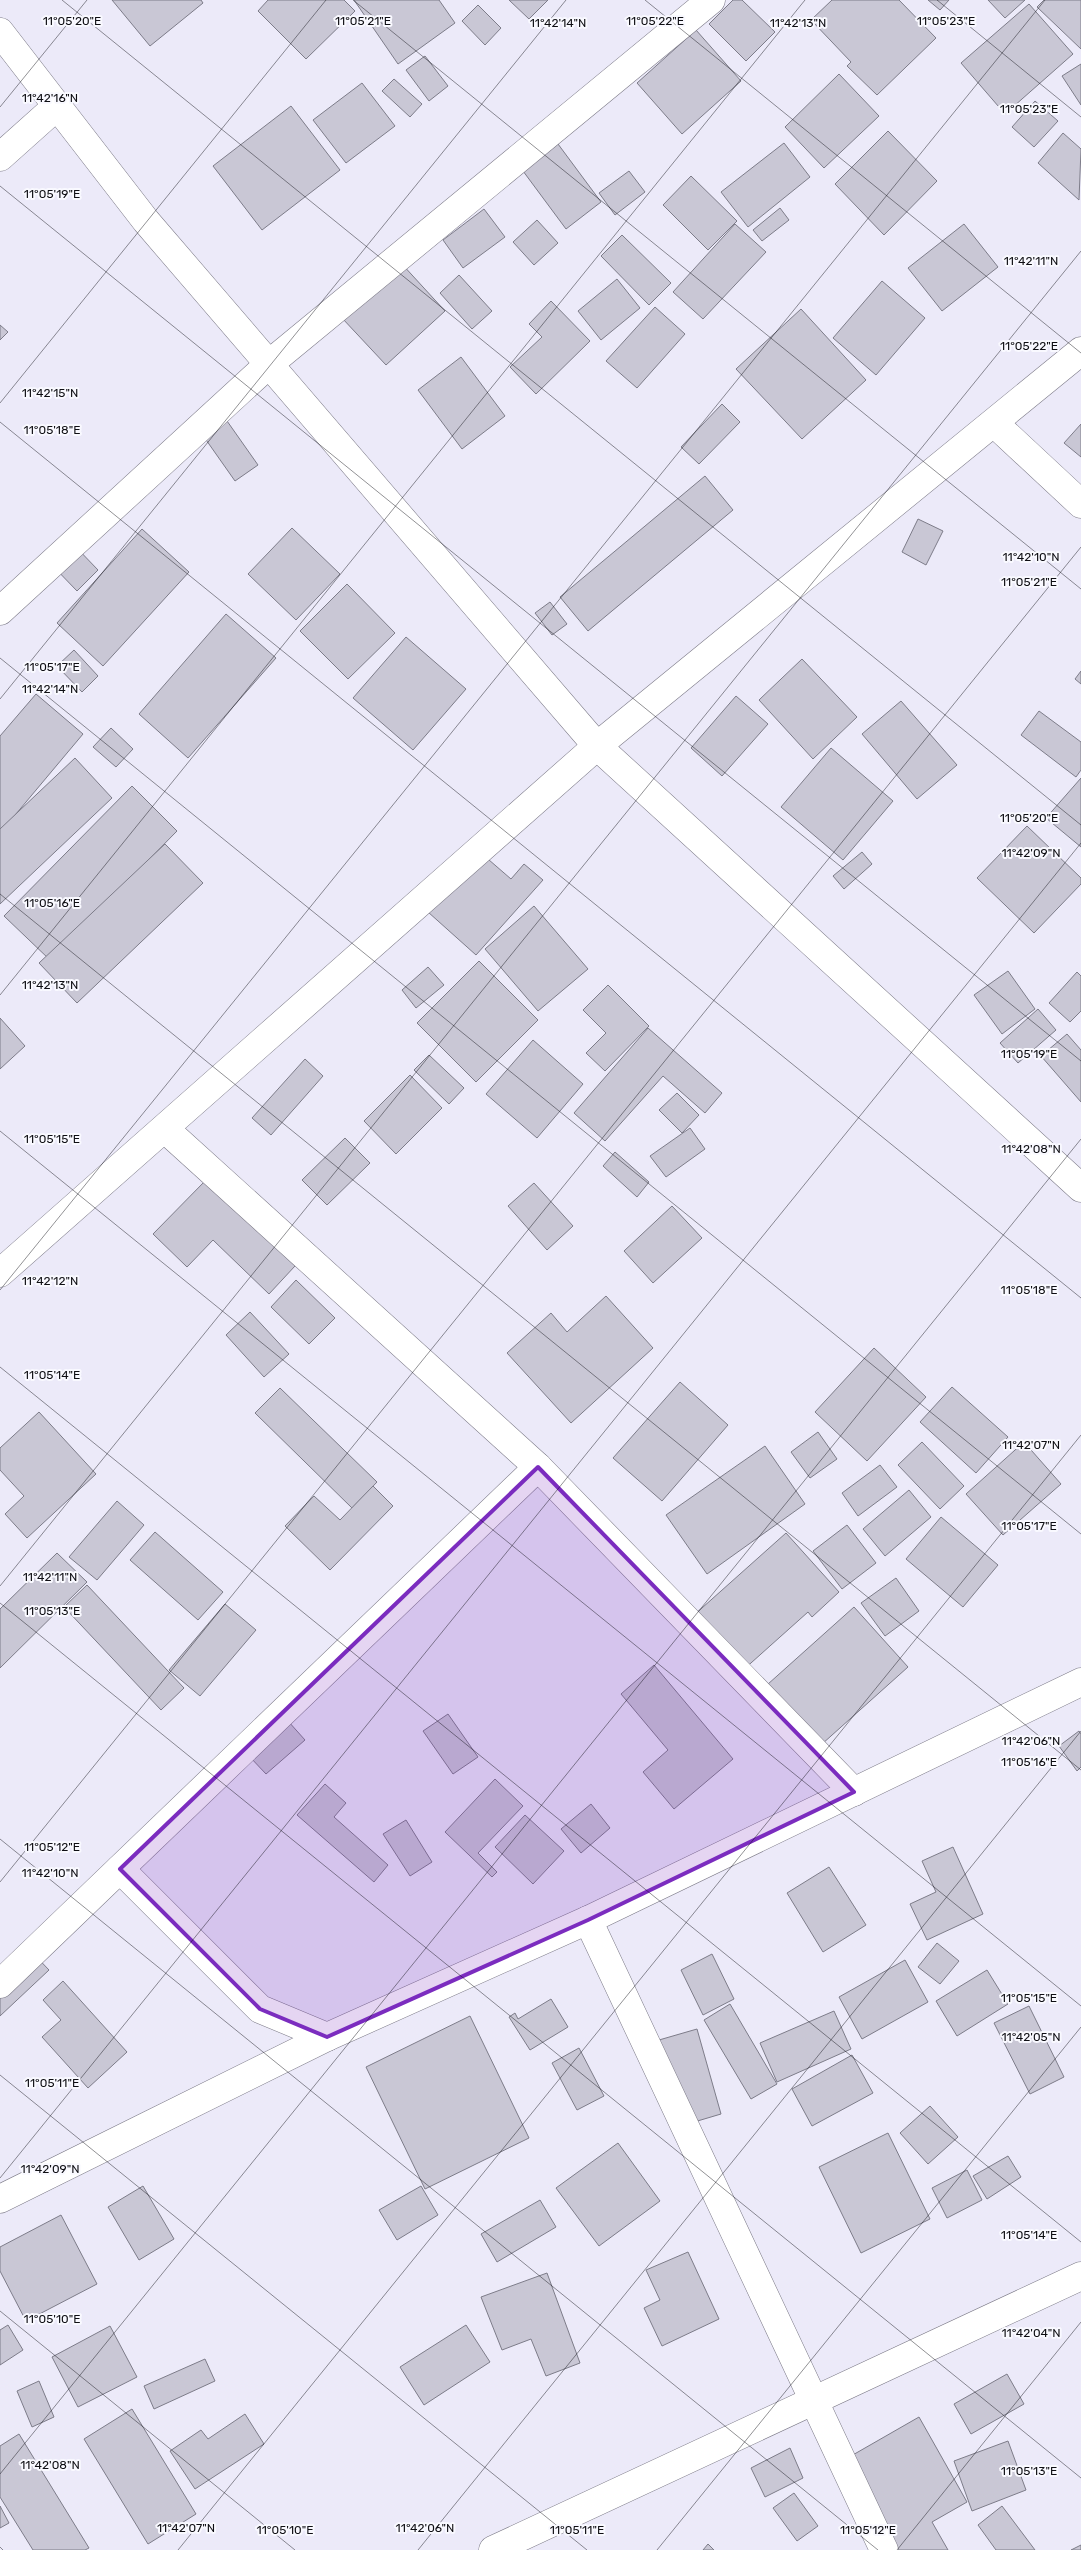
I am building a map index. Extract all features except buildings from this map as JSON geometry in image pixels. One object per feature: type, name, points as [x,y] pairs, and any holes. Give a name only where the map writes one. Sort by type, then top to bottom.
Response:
[{"type":"street","points":[[0,611],[269,364],[711,0]]},
{"type":"street","points":[[0,32],[146,221],[597,746],[1081,1188]]},
{"type":"street","points":[[0,157],[57,106]]},
{"type":"street","points":[[0,1273],[597,746],[1081,351]]},
{"type":"street","points":[[994,423],[1081,504]]},
{"type":"street","points":[[165,1129],[538,1467],[854,1792]]},
{"type":"street","points":[[0,1984],[538,1467]]},
{"type":"street","points":[[0,2199],[327,2037],[588,1920],[1081,1682]]},
{"type":"street","points":[[120,1869],[260,2009],[327,2037]]},
{"type":"street","points":[[588,1920],[812,2401],[884,2550]]},
{"type":"street","points":[[493,2550],[1081,2276]]},
{"type":"highlighted area","points":[[538,1467],[854,1792],[588,1920],[327,2037],[260,2009],[120,1869]]}]
